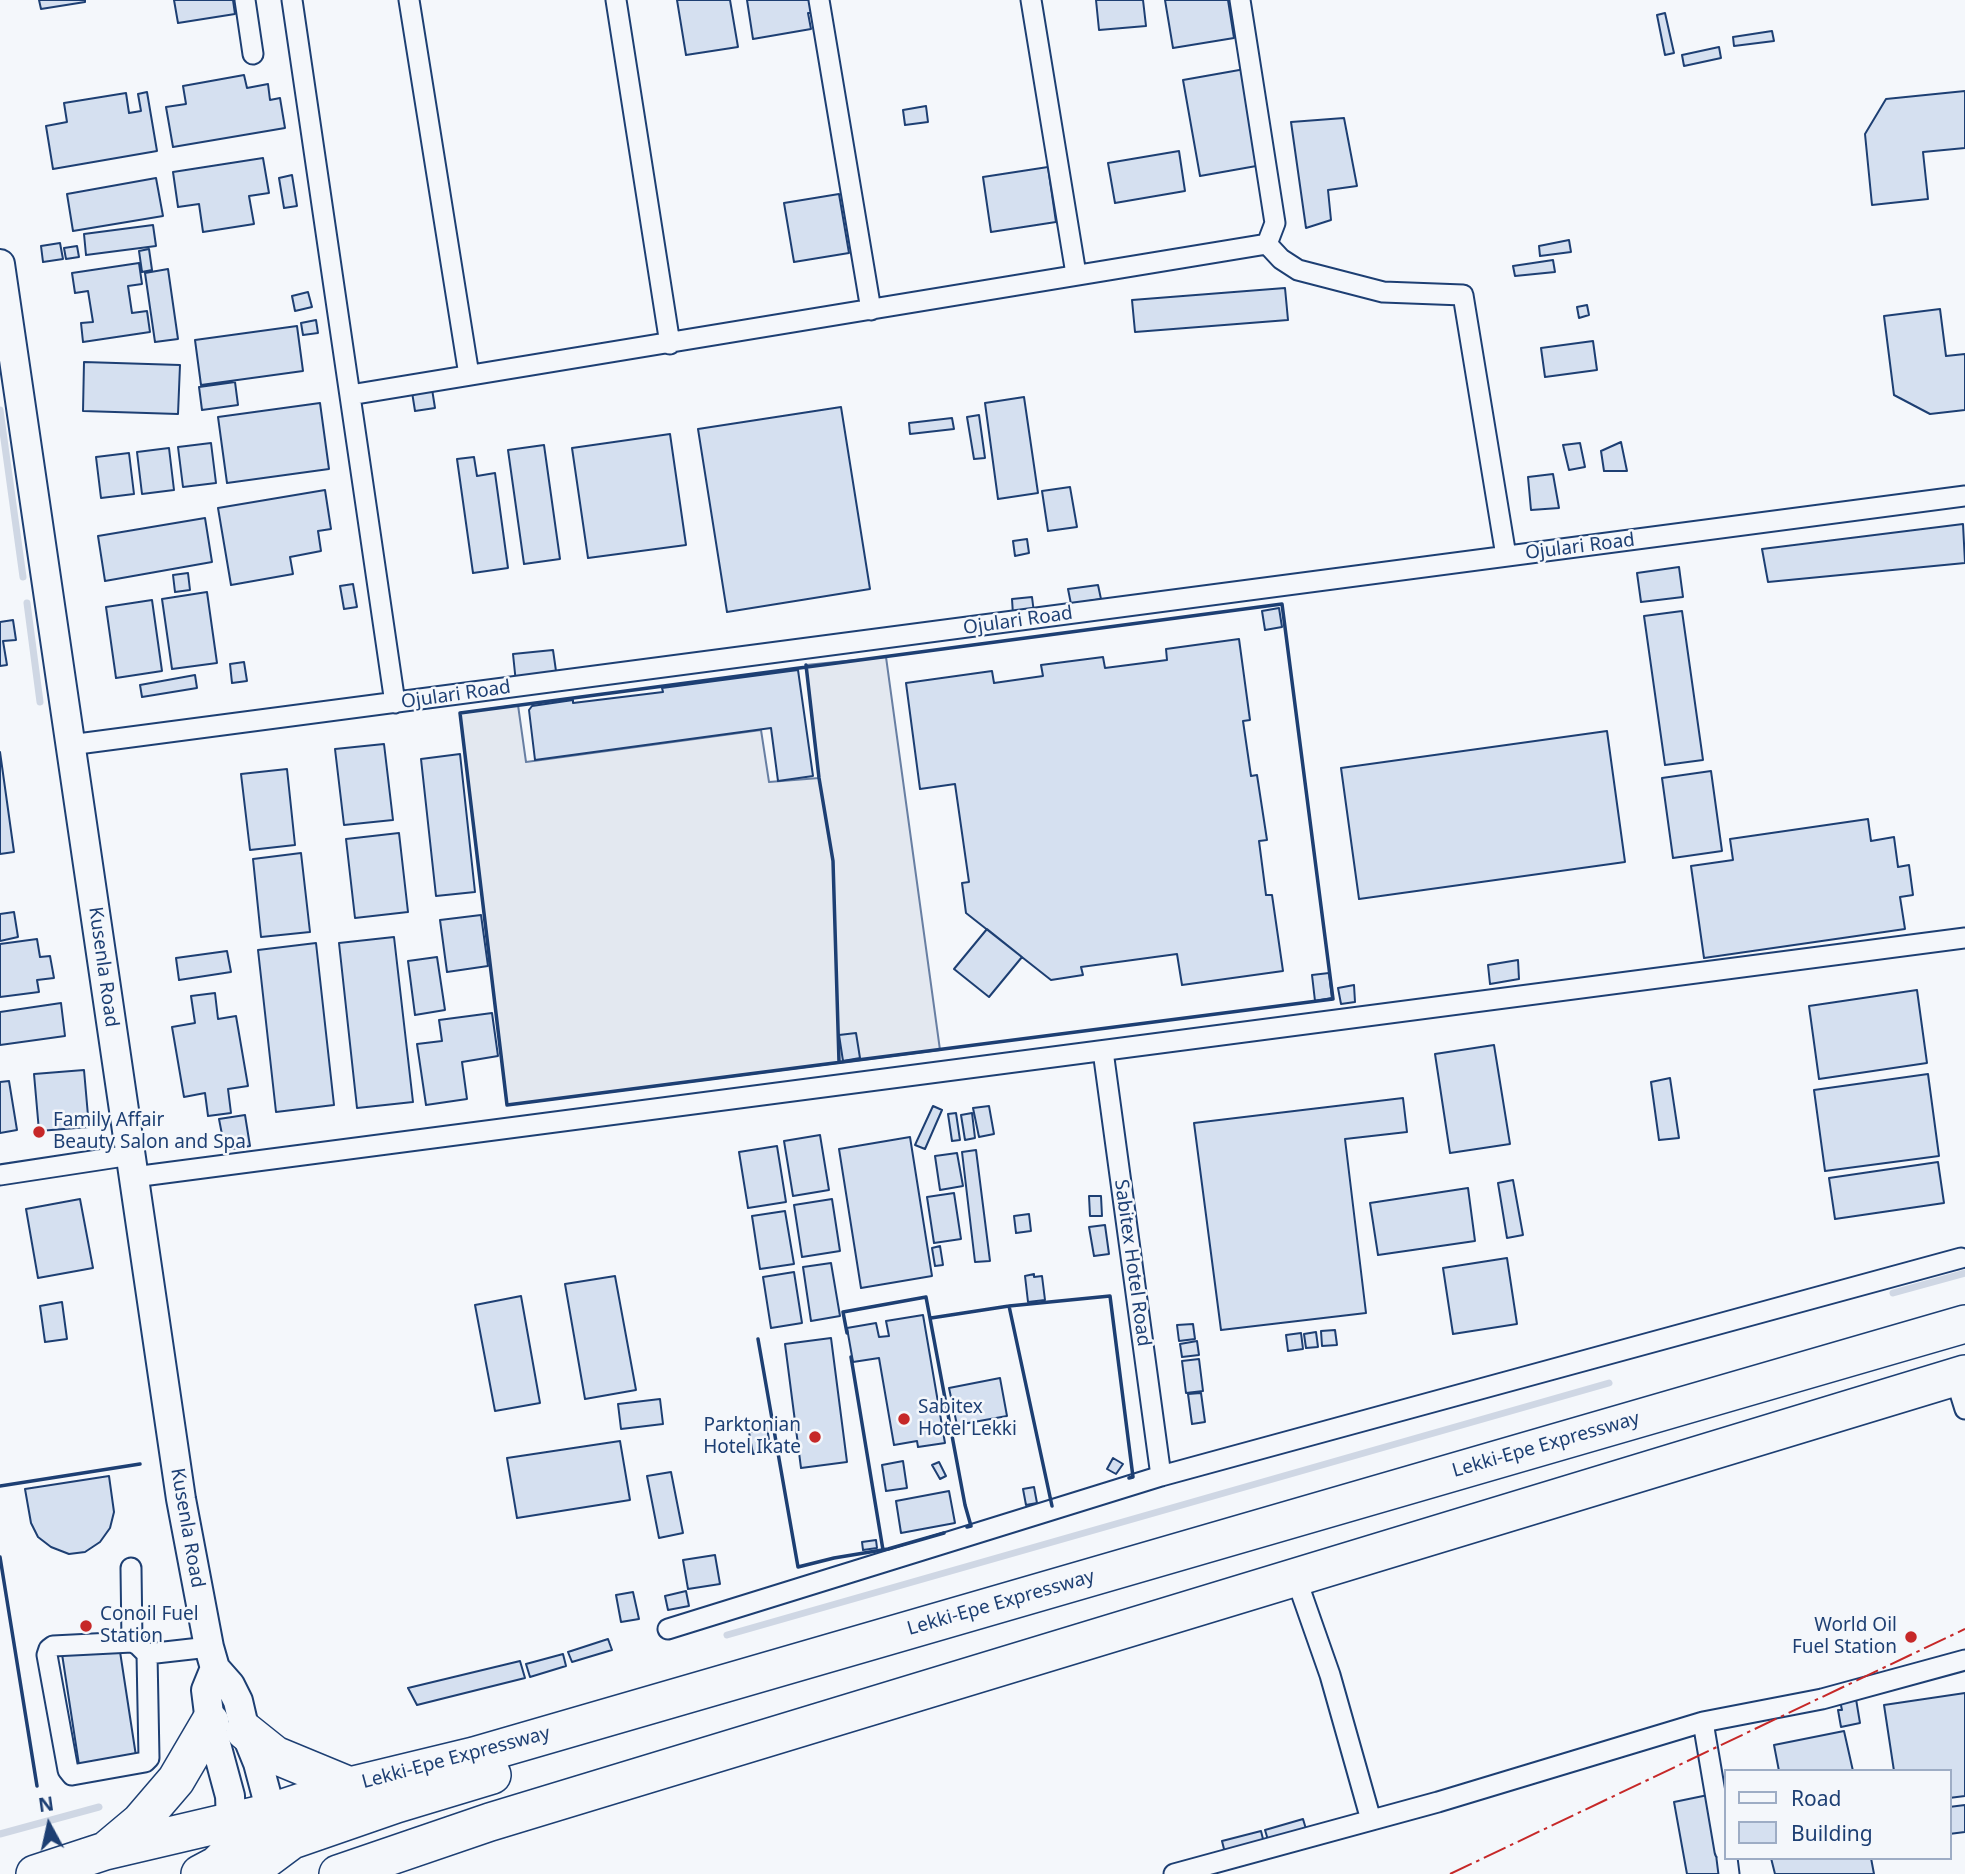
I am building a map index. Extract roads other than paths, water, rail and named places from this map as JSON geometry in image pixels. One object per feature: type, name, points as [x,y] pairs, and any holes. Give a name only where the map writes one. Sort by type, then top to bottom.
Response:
[{"type":"highway","name":"Lekki-Epe Expressway","points":[[35,1874],[105,1851],[271,1812],[350,1786],[474,1756],[1965,1324]]},
{"type":"highway","points":[[338,1874],[409,1860],[490,1822],[1296,1577],[1962,1387]]},
{"type":"highway","points":[[235,1870],[292,1840],[396,1804],[867,1661],[914,1629]]},
{"type":"highway","points":[[105,1851],[140,1822],[176,1780],[210,1722]]},
{"type":"highway","points":[[245,1731],[282,1759],[350,1786]]},
{"type":"highway","points":[[235,1870],[271,1812]]},
{"type":"main road","name":"Kusenla Road","points":[[0,264],[181,1499],[212,1658],[206,1690],[210,1722],[230,1796],[235,1870]]},
{"type":"main road","name":"Kusenla Road","points":[[212,1658],[238,1701],[271,1812],[235,1870]]},
{"type":"street","points":[[245,0],[253,54]]},
{"type":"street","points":[[292,0],[395,702]]},
{"type":"street","points":[[409,0],[469,375]]},
{"type":"street","points":[[615,0],[670,344]]},
{"type":"street","points":[[819,0],[871,310]]},
{"type":"street","points":[[1031,0],[1076,274]]},
{"type":"street","points":[[1240,0],[1275,223],[1267,244]]},
{"type":"street","points":[[350,395],[1267,244]]},
{"type":"street","points":[[1267,244],[1281,259],[1298,270],[1371,289],[1384,292],[1463,295],[1506,556]]},
{"type":"street","name":"Ojulari Road","points":[[70,745],[1965,496]]},
{"type":"street","points":[[0,1175],[132,1166],[1103,1051],[1965,938]]},
{"type":"street","name":"Sabitex Hotel Road","points":[[1103,1051],[1161,1476]]},
{"type":"street","points":[[668,1629],[1161,1476],[1961,1258]]},
{"type":"street","points":[[131,1568],[139,1648],[149,1758],[145,1762],[72,1775],[68,1770],[47,1655],[49,1649],[53,1646],[139,1648],[212,1658]]},
{"type":"street","points":[[1296,1577],[1330,1675],[1371,1820]]},
{"type":"street","points":[[1174,1874],[1371,1820],[1703,1722],[1822,1699],[1965,1660]]},
{"type":"street","points":[[1703,1722],[1724,1845]]},
{"type":"waterway","points":[[0,410],[23,577]]},
{"type":"waterway","points":[[27,603],[40,702]]},
{"type":"waterway","points":[[1893,1293],[1965,1273]]},
{"type":"waterway","points":[[727,1635],[1609,1383]]},
{"type":"waterway","points":[[0,1834],[99,1807]]},
{"type":"place","name":"Family Affair Beauty Salon and Spa","points":[[39,1132]]},
{"type":"place","name":"Sabitex Hotel Lekki","points":[[904,1419]]},
{"type":"place","name":"Parktonian Hotel Ikate","points":[[815,1437]]},
{"type":"place","name":"Conoil Fuel Station","points":[[86,1626]]},
{"type":"place","name":"World Oil Fuel Station","points":[[1911,1637]]}]
